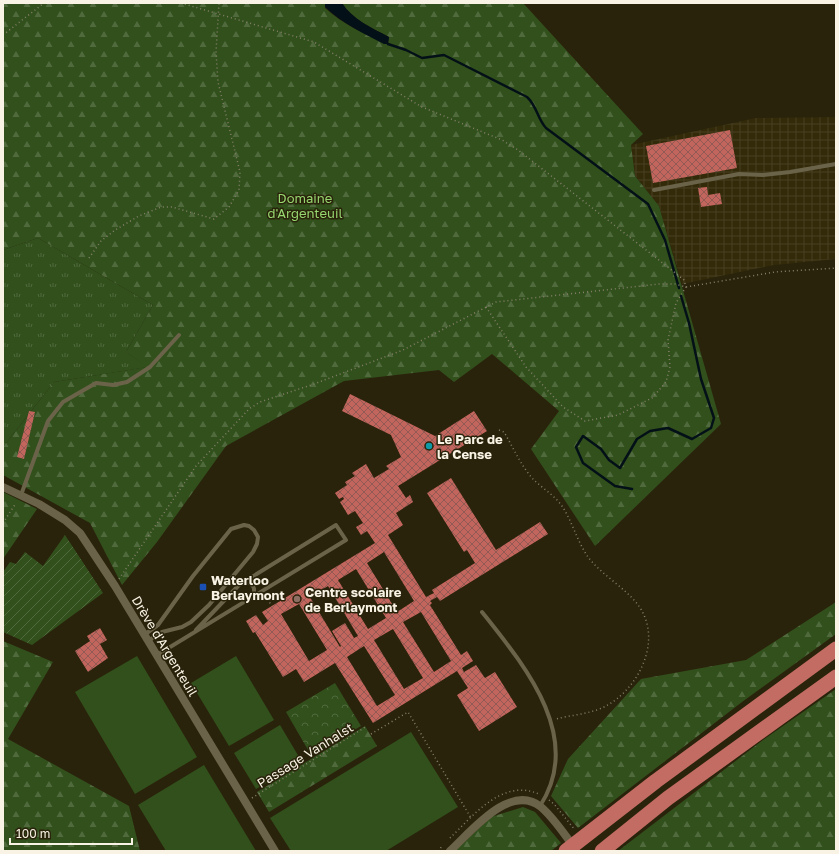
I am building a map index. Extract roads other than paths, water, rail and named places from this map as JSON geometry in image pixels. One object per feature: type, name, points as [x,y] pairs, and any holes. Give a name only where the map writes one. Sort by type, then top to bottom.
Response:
[{"type":"highway","points":[[566,851],[668,772],[836,649]]},
{"type":"highway","points":[[602,851],[668,798],[836,677]]},
{"type":"street","name":"Drève d'Argenteuil","points":[[3,487],[39,504],[65,520],[80,533],[115,586],[275,851]]},
{"type":"street","points":[[450,851],[496,809],[514,800],[528,801],[540,806],[577,851]]},
{"type":"lane","points":[[654,190],[739,174],[763,175],[836,164]]},
{"type":"lane","points":[[21,496],[48,421],[63,402],[96,383],[113,386],[127,382],[150,367],[179,335]]},
{"type":"lane","points":[[244,525],[249,526],[254,530],[258,537],[257,544],[253,552],[209,605],[191,622],[182,627],[146,638],[158,625],[193,576],[231,529],[244,525]]},
{"type":"lane","points":[[156,655],[253,596],[263,592],[346,540],[336,525],[244,581],[233,590],[196,630]]},
{"type":"lane","points":[[244,581],[250,582],[254,586],[255,590],[253,596]]},
{"type":"lane","points":[[482,612],[530,675],[543,700],[550,720],[555,747],[556,765],[554,778],[540,806]]},
{"type":"waterway","points":[[388,44],[406,50],[422,58],[444,55],[527,97],[533,104],[546,128],[648,204],[665,240],[679,288]]},
{"type":"waterway","points":[[632,489],[615,486],[583,463],[576,447],[583,436],[601,449],[609,460],[620,468],[637,439],[650,431],[668,428],[692,439],[711,428],[714,418],[701,379],[689,323],[681,296]]},
{"type":"place","name":"Le Parc de la Cense","points":[[429,446]]},
{"type":"place","name":"Waterloo Berlaymont","points":[[203,587]]},
{"type":"place","name":"Centre scolaire de Berlaymont","points":[[297,599]]},
{"type":"park label","name":"Domaine d'Argenteuil","points":[[305,206]]}]
